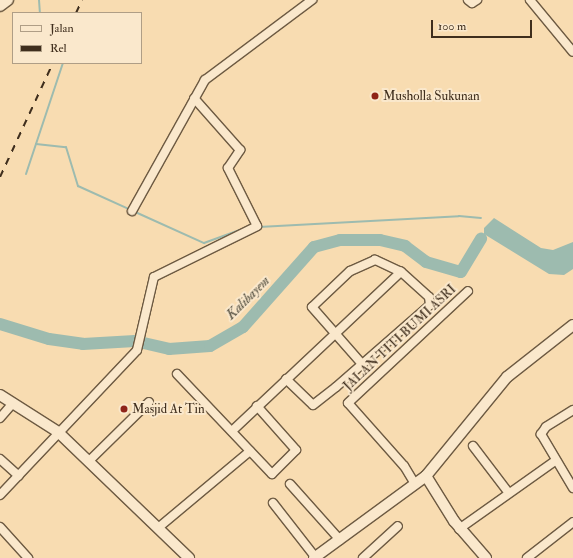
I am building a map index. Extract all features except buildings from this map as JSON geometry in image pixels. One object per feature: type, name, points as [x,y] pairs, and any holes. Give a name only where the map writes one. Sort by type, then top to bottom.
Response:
[{"type":"street","points":[[0,6],[8,0]]},
{"type":"street","points":[[132,210],[194,98],[208,76],[312,0]]},
{"type":"street","points":[[468,0],[472,3],[477,0]]},
{"type":"street","points":[[530,0],[573,52]]},
{"type":"street","points":[[0,495],[137,350],[154,277],[256,227],[228,168],[240,150],[194,98]]},
{"type":"street","points":[[286,379],[313,405],[362,364],[430,305],[429,297],[401,272],[375,260],[350,271],[312,307],[334,334],[362,364]]},
{"type":"street","points":[[232,431],[401,272]]},
{"type":"street","name":"JALAN TITI BUMI ASRI","points":[[415,484],[404,466],[348,402],[468,292]]},
{"type":"street","points":[[273,503],[315,558],[426,476],[507,377],[573,326]]},
{"type":"street","points":[[177,374],[274,477],[296,450],[257,406]]},
{"type":"street","points":[[0,395],[58,432],[189,558]]},
{"type":"street","points":[[89,461],[149,402]]},
{"type":"street","points":[[0,418],[13,403]]},
{"type":"street","points":[[573,410],[542,430],[541,434],[555,461],[573,488]]},
{"type":"street","points":[[473,446],[508,492]]},
{"type":"street","points":[[158,528],[250,451]]},
{"type":"street","points":[[0,459],[19,476]]},
{"type":"street","points":[[459,528],[508,492],[555,461]]},
{"type":"street","points":[[426,476],[459,528],[486,558]]},
{"type":"street","points":[[290,484],[340,540]]},
{"type":"street","points":[[527,558],[573,522]]},
{"type":"street","points":[[363,558],[398,526]]},
{"type":"street","points":[[0,527],[28,558]]},
{"type":"shaded area","points":[[494,218],[541,248],[553,250],[573,242],[573,269],[564,275],[549,274],[484,234],[484,228]]},
{"type":"waterway","points":[[39,0],[40,12]]},
{"type":"waterway","points":[[26,174],[63,64]]},
{"type":"waterway","points":[[36,144],[66,147],[78,186],[129,209]]},
{"type":"waterway","points":[[133,211],[204,243],[240,230]]},
{"type":"waterway","points":[[259,227],[459,216],[481,218]]},
{"type":"waterway","name":"Kalibayem","points":[[0,324],[49,339],[83,344],[135,341],[169,349],[210,346],[243,327],[314,247],[340,240],[380,240],[405,246],[426,262],[461,272],[481,239]]},
{"type":"railway","points":[[76,12],[82,0]]},
{"type":"railway","points":[[0,177],[53,64]]},
{"type":"place","name":"Musholla Sukunan","points":[[375,96]]},
{"type":"place","name":"Masjid At Tin","points":[[124,409]]}]
